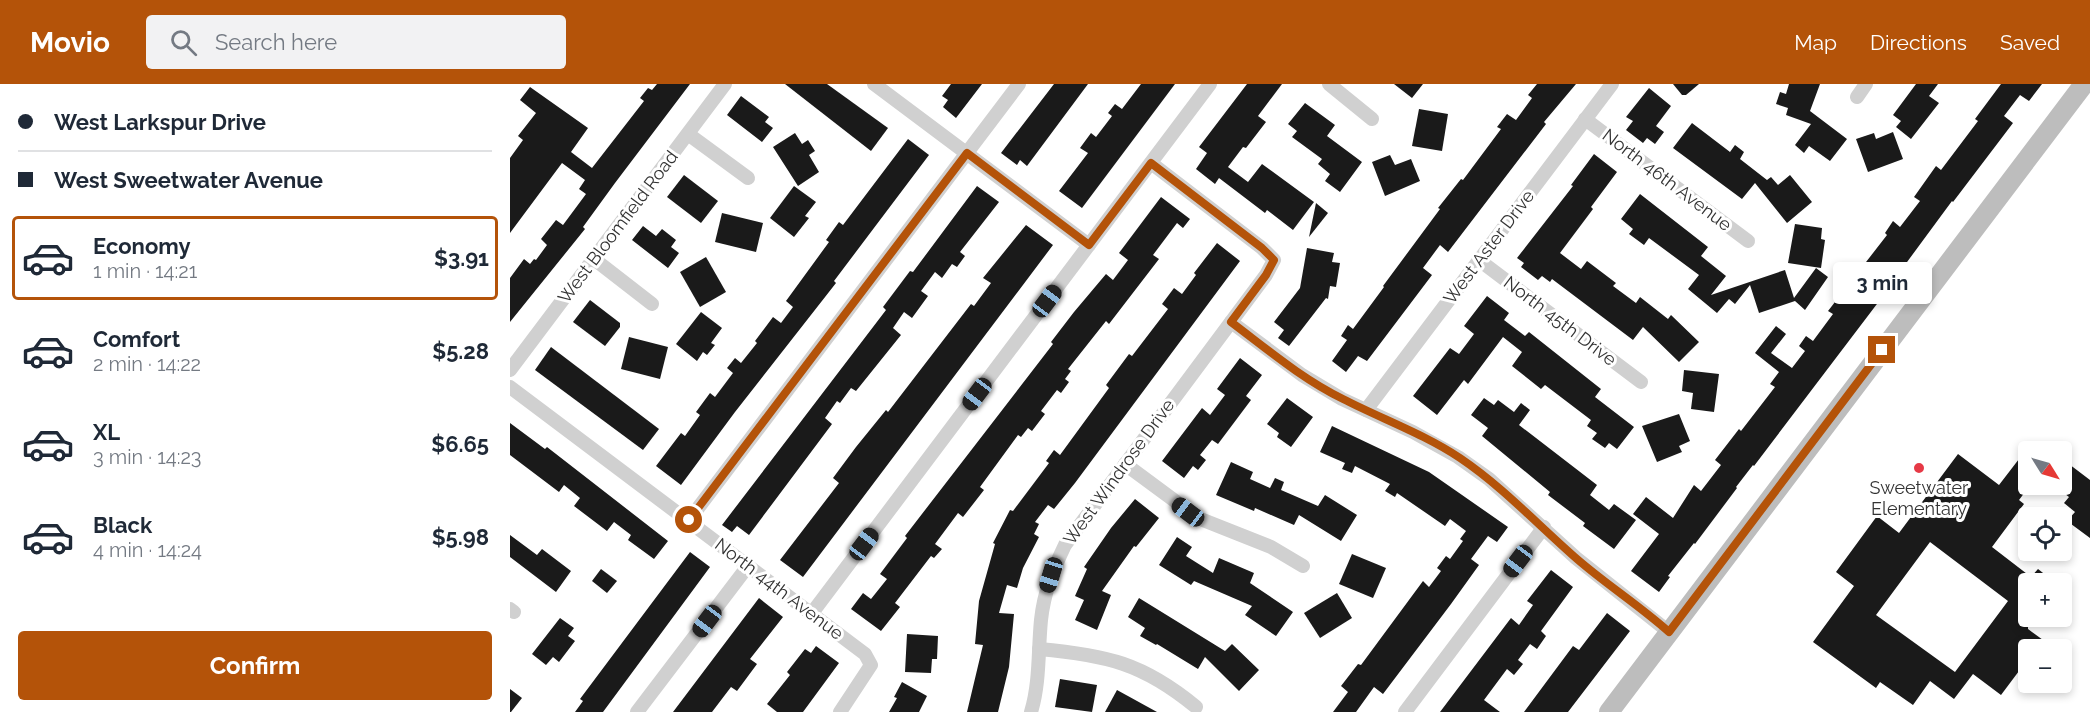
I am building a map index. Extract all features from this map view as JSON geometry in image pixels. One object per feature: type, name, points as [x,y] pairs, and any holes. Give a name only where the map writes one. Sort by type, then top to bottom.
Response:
[{"type":"street","name":"West Bloomfield Road","points":[[510,370],[725,84]]},
{"type":"street","points":[[874,84],[1089,245]]},
{"type":"street","points":[[689,520],[1018,84]]},
{"type":"street","points":[[812,613],[1210,84]]},
{"type":"street","points":[[1329,84],[1372,119]]},
{"type":"street","name":"West Aster Drive","points":[[1366,410],[1612,84]]},
{"type":"street","points":[[1857,97],[1866,84]]},
{"type":"street","points":[[1609,712],[2084,84]]},
{"type":"street","name":"North 46th Avenue","points":[[1585,119],[1748,241]]},
{"type":"street","points":[[688,134],[748,178]]},
{"type":"street","name":"West Windrose Drive","points":[[1030,712],[1045,594],[1065,545],[1266,275],[1274,260],[1262,248],[1151,163]]},
{"type":"street","points":[[594,259],[652,303]]},
{"type":"street","name":"North 45th Drive","points":[[1479,260],[1641,382]]},
{"type":"street","points":[[1231,322],[1302,375],[1341,399],[1413,432],[1458,457],[1489,479],[1576,558],[1669,632]]},
{"type":"street","name":"North 44th Avenue","points":[[510,387],[865,654],[871,665],[840,712]]},
{"type":"street","points":[[1125,464],[1198,518],[1271,547],[1303,566]]},
{"type":"street","points":[[1405,712],[1544,527]]},
{"type":"street","points":[[637,712],[748,566]]},
{"type":"street","points":[[1039,649],[1078,652],[1115,660],[1153,675],[1196,707]]},
{"type":"building","points":[[657,84],[690,84],[583,227],[585,229],[510,322],[510,278],[524,259],[530,264],[534,259],[536,260],[547,245],[541,239],[556,220],[563,225],[586,194],[579,189],[585,180],[562,163],[510,233],[510,158],[523,140],[518,136],[536,113],[520,100],[530,87],[588,128],[571,152],[592,168],[644,101],[640,98],[648,88],[652,90]]},
{"type":"building","points":[[785,84],[827,84],[888,128],[871,151]]},
{"type":"building","points":[[951,84],[982,84],[956,118],[943,107],[948,100],[942,96]]},
{"type":"building","points":[[1054,84],[1088,84],[1027,166],[1020,160],[1017,165],[1001,153]]},
{"type":"building","points":[[1141,84],[1175,84],[1082,208],[1059,191],[1088,153],[1080,148],[1091,133],[1096,137],[1112,116],[1108,113],[1115,104],[1122,109]]},
{"type":"building","points":[[1247,84],[1282,84],[1258,116],[1266,122],[1228,167],[1248,182],[1262,164],[1314,202],[1293,230],[1267,210],[1265,213],[1219,178],[1215,184],[1196,169],[1207,153],[1199,147]]},
{"type":"building","points":[[1394,84],[1423,84],[1412,98]]},
{"type":"building","points":[[1537,84],[1576,84],[1544,122],[1546,124],[1448,252],[1440,245],[1423,268],[1432,275],[1367,361],[1358,356],[1346,372],[1332,361],[1347,340],[1341,336],[1348,325],[1353,329],[1440,209],[1438,208],[1461,179],[1463,180],[1501,129],[1497,127],[1507,114],[1516,120],[1532,98],[1528,95]]},
{"type":"building","points":[[1673,84],[1699,84],[1686,95],[1682,95]]},
{"type":"building","points":[[1789,84],[1820,84],[1810,111],[1847,139],[1830,161],[1809,146],[1804,153],[1795,145],[1811,124],[1786,115],[1788,108],[1776,104],[1780,92],[1786,94]]},
{"type":"building","points":[[1916,84],[1938,84],[1929,96],[1939,103],[1911,139],[1896,127],[1901,121],[1893,115]]},
{"type":"building","points":[[2001,84],[2042,84],[2029,101],[2020,95],[2004,116],[2013,123],[1881,294],[1883,296],[1695,544],[1668,576],[1670,577],[1659,592],[1631,571],[1659,534],[1633,514],[1646,497],[1673,518],[1694,485],[1701,491],[1721,465],[1715,460],[1775,387],[1770,384],[1779,372],[1755,353],[1776,326],[1786,334],[1771,353],[1792,368],[1805,351],[1799,346],[1806,336],[1813,341],[1833,314],[1828,311],[1887,235],[1885,233],[1893,221],[1900,227],[1920,201],[1914,197],[1936,166],[1941,170],[1978,121],[1975,119]]},
{"type":"building","points":[[1649,88],[1671,106],[1656,126],[1664,132],[1655,144],[1647,138],[1643,143],[1626,130],[1633,121],[1626,117]]},
{"type":"building","points":[[741,96],[769,117],[765,122],[773,128],[762,142],[727,115]]},
{"type":"building","points":[[1305,103],[1335,125],[1327,136],[1362,162],[1340,192],[1325,181],[1330,174],[1318,164],[1322,159],[1292,137],[1297,131],[1288,124]]},
{"type":"building","points":[[1419,109],[1448,114],[1442,151],[1412,146]]},
{"type":"building","points":[[1692,123],[1730,152],[1735,145],[1744,152],[1740,159],[1767,180],[1771,177],[1778,185],[1790,175],[1812,202],[1787,223],[1755,183],[1742,199],[1673,148]]},
{"type":"building","points":[[1893,132],[1903,159],[1868,172],[1856,139],[1874,133],[1876,139]]},
{"type":"building","points":[[795,133],[802,144],[808,140],[815,151],[809,155],[819,172],[798,186],[773,147]]},
{"type":"building","points":[[908,139],[929,155],[834,281],[836,283],[681,485],[656,466],[681,433],[685,436],[700,415],[696,412],[710,393],[715,397],[733,373],[727,368],[735,358],[741,363],[773,317],[781,323],[793,307],[786,301],[829,242],[826,240],[839,222],[843,225]]},
{"type":"building","points":[[1594,154],[1617,172],[1560,253],[1581,269],[1587,261],[1616,283],[1613,286],[1636,303],[1640,297],[1668,319],[1671,315],[1699,342],[1679,362],[1643,327],[1633,340],[1552,279],[1550,282],[1542,276],[1538,280],[1521,267],[1524,263],[1517,258],[1573,186],[1571,185]]},
{"type":"building","points":[[1390,155],[1395,165],[1411,159],[1420,181],[1385,196],[1372,162]]},
{"type":"building","points":[[684,175],[718,201],[701,223],[667,197]]},
{"type":"building","points":[[794,186],[816,202],[805,216],[809,218],[794,237],[770,218]]},
{"type":"building","points":[[977,186],[999,202],[960,252],[965,256],[957,267],[952,264],[942,278],[935,272],[921,291],[928,296],[912,318],[904,312],[893,328],[901,335],[856,391],[851,388],[840,403],[837,401],[825,418],[832,424],[749,535],[737,526],[732,532],[722,525],[886,310],[883,307],[910,271],[913,272]]},
{"type":"building","points":[[1640,194],[1708,247],[1701,256],[1726,276],[1711,295],[1785,270],[1794,298],[1816,268],[1828,277],[1805,310],[1795,301],[1759,313],[1750,285],[1735,304],[1729,299],[1717,313],[1688,289],[1699,275],[1649,238],[1644,245],[1629,234],[1633,229],[1621,219]]},
{"type":"building","points":[[1161,197],[1190,219],[1183,228],[1177,223],[1153,255],[1159,259],[1109,324],[1106,321],[1068,369],[1071,371],[1065,379],[1069,382],[1061,393],[1057,390],[1041,411],[1045,414],[1032,431],[1028,428],[1021,437],[1018,435],[980,487],[984,490],[963,517],[958,513],[935,544],[942,549],[934,558],[931,556],[895,603],[900,607],[881,631],[851,609],[863,593],[871,599],[887,579],[880,574],[907,538],[905,536],[1053,344],[1051,342],[1074,312],[1106,274],[1113,280],[1128,260],[1119,253]]},
{"type":"building","points":[[1316,203],[1328,213],[1309,237]]},
{"type":"building","points":[[722,213],[763,223],[756,252],[715,242]]},
{"type":"building","points":[[1795,224],[1822,228],[1821,239],[1825,240],[1821,268],[1788,263]]},
{"type":"building","points":[[1026,225],[1053,245],[803,577],[780,560],[839,483],[833,478],[856,447],[886,410],[888,412],[971,304],[974,306],[991,283],[983,278]]},
{"type":"building","points":[[643,226],[656,236],[662,229],[676,240],[671,247],[679,253],[668,268],[632,240]]},
{"type":"building","points":[[1217,243],[1240,261],[1075,483],[1054,509],[1048,505],[1035,522],[1039,524],[1034,534],[1039,537],[1023,568],[1017,588],[1007,585],[999,613],[1014,614],[1009,667],[998,712],[967,712],[983,645],[975,644],[979,601],[995,544],[993,543],[1010,510],[1013,511],[1049,463],[1046,461],[1054,450],[1060,455],[1109,388],[1106,385],[1129,354],[1132,356],[1168,309],[1162,304],[1174,288],[1182,294],[1196,275],[1194,273]]},
{"type":"building","points":[[1307,248],[1334,253],[1332,262],[1340,263],[1336,287],[1330,286],[1328,299],[1326,298],[1289,346],[1278,338],[1284,330],[1274,322],[1300,288]]},
{"type":"building","points":[[706,257],[726,292],[700,307],[680,272]]},
{"type":"building","points":[[1487,296],[1509,313],[1504,320],[1525,336],[1529,332],[1601,389],[1595,397],[1634,427],[1617,449],[1609,443],[1605,448],[1592,439],[1597,433],[1587,426],[1591,420],[1545,385],[1541,389],[1512,366],[1522,352],[1503,337],[1468,384],[1464,380],[1437,415],[1413,396],[1450,348],[1459,354],[1474,334],[1464,326]]},
{"type":"building","points":[[590,300],[620,323],[620,327],[605,346],[573,322]]},
{"type":"building","points":[[701,312],[722,328],[711,343],[715,345],[707,355],[703,352],[697,361],[676,344]]},
{"type":"building","points":[[629,337],[668,347],[660,379],[621,369]]},
{"type":"building","points":[[551,347],[659,429],[643,450],[535,370]]},
{"type":"building","points":[[1240,358],[1262,375],[1246,396],[1251,400],[1218,444],[1212,440],[1200,455],[1206,460],[1198,470],[1193,466],[1184,478],[1162,461],[1202,408],[1210,415],[1225,395],[1217,389]]},
{"type":"building","points":[[1684,370],[1719,374],[1714,412],[1691,409],[1693,393],[1682,391]]},
{"type":"building","points":[[1287,398],[1313,417],[1291,447],[1277,437],[1279,433],[1267,424]]},
{"type":"building","points":[[1484,398],[1494,405],[1498,400],[1514,412],[1521,403],[1530,410],[1519,425],[1597,485],[1590,495],[1609,510],[1614,504],[1636,520],[1614,549],[1583,526],[1585,523],[1548,495],[1550,492],[1482,436],[1488,428],[1471,415]]},
{"type":"building","points":[[1679,414],[1690,441],[1679,446],[1682,452],[1657,462],[1642,426]]},
{"type":"building","points":[[510,423],[545,449],[547,447],[668,541],[654,559],[628,540],[631,535],[614,522],[607,531],[574,506],[580,498],[564,485],[559,492],[510,455]]},
{"type":"building","points":[[1332,426],[1429,472],[1508,527],[1497,542],[1488,536],[1471,559],[1479,565],[1451,604],[1383,694],[1374,687],[1356,712],[1333,712],[1348,692],[1341,686],[1358,664],[1361,665],[1423,581],[1429,587],[1441,571],[1437,568],[1446,556],[1450,559],[1463,541],[1460,539],[1466,531],[1450,519],[1445,526],[1397,493],[1395,497],[1385,491],[1390,484],[1355,466],[1352,473],[1342,469],[1345,463],[1320,452]]},
{"type":"building","points":[[1958,454],[1999,485],[2018,460],[2018,495],[2023,495],[2019,500],[2024,504],[2018,507],[2018,512],[1992,547],[2026,573],[2018,573],[2018,627],[2028,627],[2042,639],[2018,639],[2018,672],[2001,695],[1973,674],[1954,699],[1930,681],[1913,705],[1880,682],[1876,688],[1813,642],[1854,586],[1836,572],[1877,516],[1899,533]],"holes":[[[1930,542],[2008,601],[1955,672],[1876,615]]]},
{"type":"building","points":[[1231,462],[1253,472],[1250,479],[1270,488],[1275,478],[1284,482],[1281,490],[1318,506],[1325,495],[1357,515],[1341,541],[1299,515],[1294,525],[1255,508],[1254,511],[1216,495]]},
{"type":"building","points":[[2072,466],[2090,480],[2090,538],[2072,525],[2072,515],[2075,512],[2072,507],[2064,503],[2069,497],[2066,495],[2072,495]]},
{"type":"building","points":[[1135,499],[1159,518],[1136,547],[1134,546],[1102,591],[1111,595],[1097,630],[1075,620],[1084,600],[1075,596],[1087,569],[1084,567]]},
{"type":"building","points":[[510,535],[537,555],[542,549],[571,571],[556,592],[510,557]]},
{"type":"building","points":[[1177,537],[1192,547],[1186,556],[1213,573],[1219,558],[1254,573],[1250,583],[1293,612],[1276,636],[1245,615],[1252,606],[1194,581],[1191,585],[1159,565]]},
{"type":"building","points":[[690,552],[710,567],[603,712],[575,712],[583,701],[580,699]]},
{"type":"building","points":[[1352,554],[1386,568],[1373,598],[1339,584]]},
{"type":"building","points":[[601,569],[617,581],[607,593],[592,581]]},
{"type":"building","points":[[1551,570],[1573,587],[1541,631],[1546,636],[1537,649],[1530,644],[1518,660],[1523,664],[1514,675],[1507,669],[1484,700],[1500,712],[1440,712],[1511,618],[1519,625],[1533,605],[1527,601]]},
{"type":"building","points":[[1337,593],[1352,618],[1320,638],[1304,613]]},
{"type":"building","points":[[759,598],[783,617],[750,659],[757,664],[737,691],[731,687],[712,712],[673,712]]},
{"type":"building","points":[[1139,598],[1225,651],[1232,644],[1259,670],[1239,691],[1205,657],[1198,669],[1140,636],[1145,628],[1128,617]]},
{"type":"building","points":[[1607,613],[1630,631],[1568,712],[1524,712],[1573,646],[1579,650]]},
{"type":"building","points":[[560,618],[574,628],[568,636],[575,641],[559,662],[553,657],[546,665],[532,654]]},
{"type":"building","points":[[907,634],[938,636],[937,659],[932,659],[931,673],[905,672]]},
{"type":"building","points":[[816,646],[839,663],[803,712],[777,712],[767,704],[790,675],[787,672],[805,649],[811,653]]},
{"type":"building","points":[[1060,679],[1097,685],[1092,712],[1055,707]]},
{"type":"building","points":[[902,682],[927,696],[919,712],[889,712]]},
{"type":"building","points":[[510,689],[522,698],[511,712],[510,712]]},
{"type":"building","points":[[1117,690],[1157,712],[1105,712]]},
{"type":"place","name":"Sweetwater Elementary","points":[[1919,468]]},
{"type":"route","points":[[689,520],[967,153],[1089,245],[1151,163],[1262,248],[1274,260],[1266,275],[1231,322],[1302,375],[1341,399],[1413,432],[1458,457],[1489,479],[1576,558],[1669,632],[1882,350]]}]
